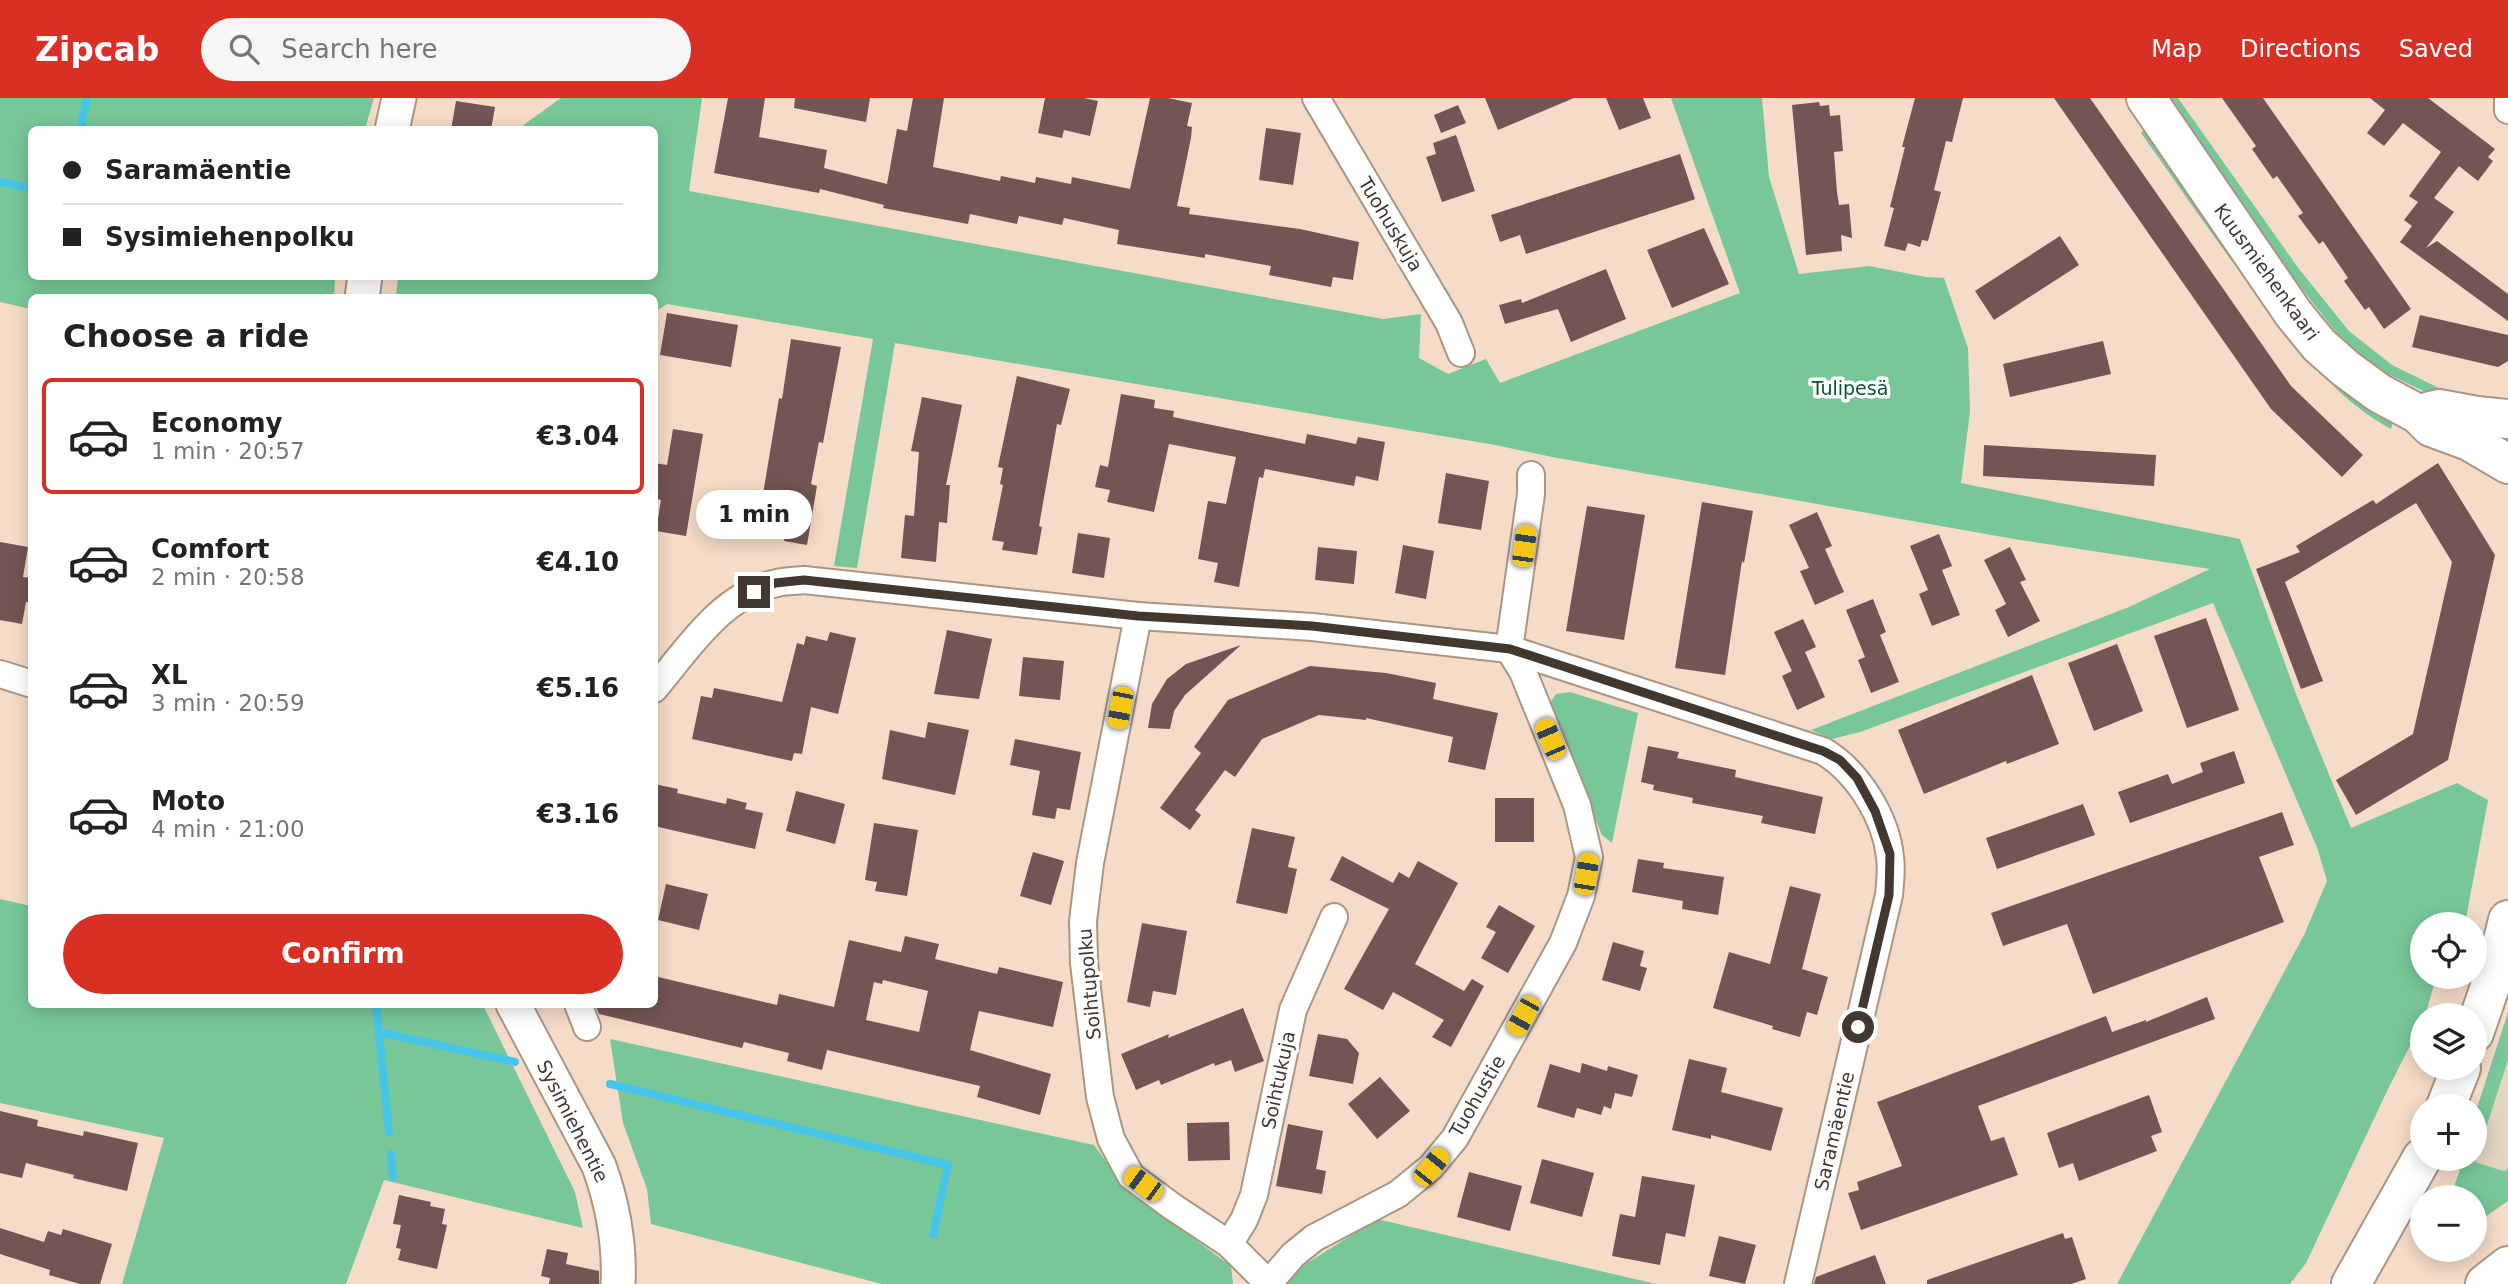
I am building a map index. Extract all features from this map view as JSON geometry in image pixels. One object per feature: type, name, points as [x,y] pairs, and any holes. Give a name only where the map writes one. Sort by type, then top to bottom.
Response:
[{"type":"main road","name":"Kuusmiehenkaari","points":[[2146,98],[2293,313],[2319,345],[2379,393],[2418,414],[2431,427],[2469,441],[2508,464]]},
{"type":"main road","points":[[2418,414],[2439,409],[2508,419]]},
{"type":"main road","points":[[2485,1003],[2494,979],[2508,920]]},
{"type":"main road","points":[[2351,1284],[2415,1171]]},
{"type":"main road","points":[[2485,1284],[2508,1266]]},
{"type":"street","points":[[393,126],[399,98]]},
{"type":"street","name":"Tuohuskuja","points":[[1315,98],[1449,323],[1461,353]]},
{"type":"street","points":[[2508,98],[2508,110]]},
{"type":"street","points":[[658,684],[717,616],[732,603],[775,583],[804,580],[1138,616],[1312,626],[1510,649],[1531,494],[1531,475]]},
{"type":"street","name":"Soihtupolku","points":[[1138,616],[1090,863],[1083,921],[1084,963],[1100,1097],[1111,1139],[1131,1176],[1229,1244],[1268,1284]]},
{"type":"street","name":"Saramäentie","points":[[1510,649],[1823,751],[1840,760],[1857,778],[1875,811],[1886,839],[1891,869],[1889,895],[1798,1284]]},
{"type":"street","name":"Tuohustie","points":[[1268,1284],[1293,1255],[1314,1238],[1406,1187],[1431,1167],[1455,1138],[1563,943],[1581,896],[1589,857],[1577,805],[1510,649]]},
{"type":"street","points":[[0,674],[28,683]]},
{"type":"street","name":"Soihtukuja","points":[[1229,1244],[1244,1220],[1254,1195],[1293,1010],[1334,917]]},
{"type":"street","name":"Sysimiehentie","points":[[515,1008],[598,1166],[609,1195],[619,1259],[618,1284]]},
{"type":"shaded area","points":[[2508,1060],[2508,1169],[2504,1171],[2487,1166],[2487,1125]]},
{"type":"green space","points":[[0,98],[374,98],[366,126],[28,126],[28,280],[335,280],[334,294],[28,294],[28,308],[0,302]]},
{"type":"green space","name":"Tulipesä","points":[[561,98],[702,98],[689,191],[1383,319],[1421,314],[1419,358],[1448,374],[1486,359],[1500,383],[1740,293],[1671,98],[1762,98],[1769,177],[1799,274],[1869,266],[1944,278],[1968,348],[1970,412],[1961,483],[2240,539],[2296,694],[2351,828],[2457,783],[2488,800],[2467,912],[2410,912],[2410,989],[2433,989],[2429,1003],[2410,1003],[2410,1046],[2306,1263],[2290,1284],[2117,1284],[2304,935],[2327,881],[2318,850],[2213,603],[1860,732],[1832,739],[1811,730],[2129,607],[2210,569],[2014,539],[1495,445],[895,343],[857,568],[834,566],[873,339],[667,304],[658,310],[658,294],[396,294],[398,280],[658,280],[658,126],[522,126]]},
{"type":"green space","points":[[2166,98],[2178,98],[2299,269],[2349,331],[2392,365],[2441,389],[2438,398],[2386,373],[2335,331],[2270,248]]},
{"type":"green space","points":[[2147,128],[2393,422],[2391,429],[2339,391],[2297,345],[2236,267],[2141,133]]},
{"type":"green space","points":[[1570,692],[1638,713],[1612,843],[1602,835],[1548,706],[1556,694]]},
{"type":"green space","points":[[0,899],[28,905],[28,1008],[484,1008],[575,1192],[583,1228],[384,1180],[346,1284],[122,1284],[164,1138],[0,1103]]},
{"type":"green space","points":[[2508,1012],[2508,1060],[2487,1125],[2487,1094],[2481,1094]]},
{"type":"green space","points":[[610,1039],[1094,1145],[1117,1176],[1174,1224],[1231,1266],[1233,1284],[882,1284],[651,1224],[647,1189],[623,1123]]},
{"type":"green space","points":[[2487,1166],[2504,1171],[2508,1169],[2508,1201],[2487,1216],[2487,1185],[2455,1185],[2459,1171],[2487,1171]]},
{"type":"green space","points":[[1377,1219],[1656,1284],[1285,1284],[1290,1274]]},
{"type":"building","points":[[728,98],[765,98],[759,137],[827,150],[824,168],[887,184],[897,129],[907,131],[913,98],[944,98],[933,167],[1000,181],[1001,176],[1035,183],[1036,177],[1071,184],[1072,177],[1130,189],[1150,98],[1168,98],[1192,103],[1187,126],[1192,127],[1191,138],[1177,206],[1190,208],[1189,214],[1300,229],[1359,242],[1353,280],[1333,277],[1331,287],[1269,275],[1271,266],[1205,254],[1205,258],[1117,244],[1119,230],[1064,218],[1062,225],[1019,216],[1017,224],[970,214],[968,224],[883,208],[884,205],[820,189],[819,193],[714,173]]},
{"type":"building","points":[[795,98],[870,98],[866,122],[794,108]]},
{"type":"building","points":[[1045,98],[1084,98],[1098,101],[1090,136],[1064,130],[1062,138],[1038,133]]},
{"type":"building","points":[[1485,98],[1574,98],[1498,130]]},
{"type":"building","points":[[1606,98],[1643,98],[1651,118],[1619,130]]},
{"type":"building","points":[[1915,98],[1963,98],[1952,142],[1946,141],[1934,190],[1941,192],[1928,241],[1922,240],[1920,247],[1908,243],[1905,251],[1884,246],[1894,208],[1890,207],[1905,147],[1902,147]]},
{"type":"building","points":[[2054,98],[2090,98],[2291,386],[2363,455],[2342,477],[2271,409]]},
{"type":"building","points":[[2222,98],[2263,98],[2411,309],[2384,329],[2369,307],[2365,310],[2344,281],[2348,278],[2323,241],[2319,244],[2298,216],[2303,213],[2277,176],[2273,179],[2252,149],[2256,146]]},
{"type":"building","points":[[2370,98],[2428,98],[2495,149],[2488,157],[2493,161],[2478,181],[2459,166],[2434,198],[2454,212],[2426,248],[2437,241],[2508,294],[2508,321],[2400,242],[2412,226],[2404,220],[2418,202],[2409,196],[2441,152],[2403,123],[2384,146],[2367,133],[2385,110]]},
{"type":"building","points":[[456,101],[495,107],[492,126],[452,126]]},
{"type":"building","points":[[1819,102],[1820,106],[1829,105],[1830,116],[1840,115],[1843,151],[1834,152],[1837,192],[1839,205],[1849,204],[1852,238],[1841,235],[1842,251],[1806,255],[1792,105]]},
{"type":"building","points":[[1458,105],[1466,123],[1441,133],[1434,115]]},
{"type":"building","points":[[1266,128],[1301,133],[1293,185],[1259,180]]},
{"type":"building","points":[[1456,135],[1475,191],[1442,202],[1426,157],[1436,154],[1433,143]]},
{"type":"building","points":[[1680,154],[1695,199],[1693,200],[1526,254],[1520,235],[1500,242],[1491,215]]},
{"type":"building","points":[[1704,228],[1729,284],[1672,308],[1647,250]]},
{"type":"building","points":[[2060,236],[2079,265],[1994,320],[1975,291]]},
{"type":"building","points":[[1606,269],[1626,319],[1571,342],[1558,309],[1505,324],[1499,305],[1521,299],[1522,303]]},
{"type":"building","points":[[667,313],[738,325],[731,367],[660,355]]},
{"type":"building","points":[[2420,315],[2508,335],[2508,361],[2498,367],[2412,347]]},
{"type":"building","points":[[791,339],[841,347],[823,443],[819,442],[811,484],[817,486],[807,545],[784,541],[791,505],[762,500]]},
{"type":"building","points":[[2103,341],[2111,374],[2010,397],[2003,364]]},
{"type":"building","points":[[1017,376],[1070,389],[1061,425],[1057,424],[1039,526],[1042,527],[1037,555],[1002,550],[1004,542],[992,540],[1003,485],[1000,484],[1003,468],[998,467]]},
{"type":"building","points":[[1121,394],[1155,400],[1154,408],[1174,411],[1173,417],[1305,444],[1307,434],[1356,444],[1358,437],[1385,442],[1378,481],[1356,476],[1354,486],[1265,469],[1263,478],[1259,477],[1239,587],[1214,582],[1218,563],[1198,559],[1208,501],[1226,504],[1236,457],[1169,444],[1154,512],[1107,502],[1110,490],[1095,487],[1100,465],[1108,467]]},
{"type":"building","points":[[922,397],[962,405],[946,485],[950,485],[947,523],[939,522],[936,562],[901,558],[905,515],[914,516],[919,452],[911,451]]},
{"type":"building","points":[[673,429],[703,434],[686,536],[658,531],[661,500],[658,499],[658,464],[667,465]]},
{"type":"building","points":[[1984,445],[2156,455],[2154,486],[1983,476]]},
{"type":"building","points":[[2438,463],[2495,555],[2448,760],[2356,815],[2336,780],[2413,734],[2452,562],[2416,503],[2285,582],[2323,681],[2301,689],[2256,569],[2300,552],[2296,546],[2373,500],[2376,504]]},
{"type":"building","points":[[1446,473],[1489,481],[1481,530],[1438,523]]},
{"type":"building","points":[[1702,502],[1753,511],[1744,563],[1742,561],[1725,675],[1675,668]]},
{"type":"building","points":[[1587,506],[1645,515],[1624,640],[1566,631]]},
{"type":"building","points":[[1817,512],[1832,546],[1825,549],[1844,592],[1815,605],[1800,571],[1809,568],[1789,525]]},
{"type":"building","points":[[1078,533],[1110,538],[1104,578],[1072,573]]},
{"type":"building","points":[[1939,534],[1952,566],[1942,570],[1960,615],[1932,626],[1919,594],[1928,590],[1910,546]]},
{"type":"building","points":[[0,542],[28,547],[23,577],[28,578],[28,602],[22,624],[0,620]]},
{"type":"building","points":[[1403,545],[1434,551],[1426,599],[1395,593]]},
{"type":"building","points":[[1318,547],[1357,551],[1354,584],[1315,580]]},
{"type":"building","points":[[2010,547],[2026,580],[2020,582],[2040,621],[2008,637],[1995,610],[2006,604],[1984,560]]},
{"type":"building","points":[[1873,599],[1886,632],[1880,635],[1899,682],[1871,693],[1858,660],[1865,657],[1846,610]]},
{"type":"building","points":[[2206,618],[2239,710],[2187,728],[2154,636]]},
{"type":"building","points":[[1803,619],[1816,647],[1805,652],[1825,697],[1797,710],[1782,676],[1792,671],[1774,632]]},
{"type":"building","points":[[947,630],[992,639],[979,699],[934,694]]},
{"type":"building","points":[[830,632],[856,638],[838,714],[811,707],[802,754],[794,753],[792,761],[692,739],[701,696],[712,698],[714,688],[782,702],[797,643],[804,645],[806,636],[827,641]]},
{"type":"building","points":[[2117,644],[2143,711],[2094,731],[2068,663]]},
{"type":"building","points":[[1241,645],[1185,695],[1174,711],[1170,729],[1148,728],[1152,704],[1167,679],[1186,664]]},
{"type":"building","points":[[1023,657],[1064,661],[1060,700],[1019,696]]},
{"type":"building","points":[[1310,666],[1386,673],[1436,683],[1433,699],[1498,713],[1485,770],[1448,762],[1453,737],[1366,718],[1319,715],[1262,739],[1235,777],[1225,770],[1195,810],[1201,815],[1190,830],[1160,808],[1201,753],[1194,747],[1228,700]]},
{"type":"building","points":[[2032,675],[2059,744],[2007,764],[2006,761],[1924,794],[1898,730]]},
{"type":"building","points":[[928,722],[969,730],[955,795],[882,779],[890,730],[925,738]]},
{"type":"building","points":[[1015,739],[1081,752],[1070,810],[1057,808],[1055,819],[1032,815],[1040,771],[1010,765]]},
{"type":"building","points":[[1648,746],[1679,752],[1677,758],[1736,770],[1735,777],[1823,797],[1815,834],[1761,823],[1763,816],[1692,803],[1693,798],[1653,790],[1654,785],[1641,782]]},
{"type":"building","points":[[2234,751],[2245,783],[2130,823],[2118,792],[2168,774],[2172,784],[2203,772],[2200,763]]},
{"type":"building","points":[[658,785],[678,789],[677,793],[726,804],[727,798],[747,803],[745,809],[763,813],[755,849],[658,827]]},
{"type":"building","points":[[796,791],[845,804],[835,844],[786,831]]},
{"type":"building","points":[[1495,798],[1534,798],[1534,842],[1495,842]]},
{"type":"building","points":[[2083,804],[2095,835],[1997,869],[1986,838]]},
{"type":"building","points":[[2282,812],[2294,845],[2259,857],[2284,922],[2093,994],[2067,924],[2003,946],[1991,913]]},
{"type":"building","points":[[874,823],[918,830],[907,896],[875,891],[877,882],[865,880]]},
{"type":"building","points":[[1252,828],[1295,837],[1288,867],[1297,869],[1287,914],[1236,903]]},
{"type":"building","points":[[1033,852],[1064,861],[1051,905],[1020,896]]},
{"type":"building","points":[[1342,856],[1393,883],[1399,872],[1409,878],[1418,861],[1458,883],[1415,964],[1464,991],[1472,979],[1484,986],[1451,1047],[1432,1037],[1444,1020],[1393,992],[1383,1010],[1344,989],[1389,909],[1330,880]]},
{"type":"building","points":[[1638,859],[1664,863],[1663,868],[1724,877],[1718,915],[1682,909],[1683,901],[1632,892]]},
{"type":"building","points":[[666,884],[708,894],[699,930],[658,920]]},
{"type":"building","points":[[1790,886],[1821,894],[1802,969],[1828,977],[1817,1015],[1807,1012],[1800,1037],[1713,1008],[1729,952],[1770,964]]},
{"type":"building","points":[[1499,905],[1535,926],[1508,973],[1481,958],[1496,932],[1486,927]]},
{"type":"building","points":[[1142,923],[1187,931],[1176,995],[1153,991],[1150,1007],[1127,1002]]},
{"type":"building","points":[[905,936],[939,944],[935,959],[997,974],[999,967],[1063,982],[1053,1027],[979,1011],[970,1050],[1051,1074],[1040,1115],[977,1097],[980,1086],[827,1050],[822,1070],[787,1061],[789,1053],[744,1042],[742,1048],[599,1014],[597,1008],[658,1008],[658,977],[777,1005],[779,994],[834,1007],[849,940],[901,952]],"holes":[[[883,980],[928,991],[919,1032],[866,1020],[874,982],[882,984]]]},
{"type":"building","points":[[1613,942],[1644,951],[1640,966],[1647,968],[1640,991],[1602,980]]},
{"type":"building","points":[[2207,997],[2215,1019],[1978,1106],[1991,1141],[2004,1137],[2018,1175],[1861,1230],[1848,1193],[1859,1190],[1857,1182],[1902,1166],[1877,1102],[2106,1016],[2112,1032],[2146,1022]]},
{"type":"building","points":[[1243,1008],[1264,1061],[1235,1072],[1231,1060],[1215,1066],[1214,1063],[1161,1085],[1159,1080],[1136,1090],[1121,1054]]},
{"type":"building","points":[[1318,1034],[1347,1039],[1359,1053],[1353,1084],[1309,1076]]},
{"type":"building","points":[[1689,1059],[1727,1068],[1721,1092],[1783,1108],[1771,1151],[1711,1135],[1711,1139],[1672,1130]]},
{"type":"building","points":[[1582,1063],[1607,1071],[1608,1066],[1638,1075],[1632,1097],[1615,1093],[1611,1109],[1604,1106],[1601,1115],[1577,1108],[1574,1118],[1537,1107],[1550,1064],[1580,1073]]},
{"type":"building","points":[[1380,1077],[1410,1111],[1377,1139],[1348,1104]]},
{"type":"building","points":[[2149,1095],[2162,1132],[2151,1136],[2157,1151],[2079,1181],[2073,1163],[2059,1168],[2047,1133]]},
{"type":"building","points":[[0,1111],[38,1120],[37,1126],[83,1136],[84,1131],[138,1143],[127,1191],[26,1163],[22,1178],[0,1173]]},
{"type":"building","points":[[1229,1122],[1230,1160],[1188,1161],[1187,1123]]},
{"type":"building","points":[[1288,1124],[1323,1131],[1316,1169],[1326,1171],[1322,1194],[1276,1186]]},
{"type":"building","points":[[1542,1159],[1594,1173],[1582,1217],[1530,1203]]},
{"type":"building","points":[[1469,1172],[1522,1186],[1510,1231],[1457,1217]]},
{"type":"building","points":[[1642,1176],[1695,1185],[1685,1237],[1666,1233],[1660,1265],[1612,1256],[1620,1214],[1635,1217]]},
{"type":"building","points":[[399,1195],[431,1202],[430,1206],[445,1209],[442,1224],[447,1225],[437,1269],[398,1260],[401,1249],[396,1248],[401,1225],[393,1224]]},
{"type":"building","points":[[0,1228],[44,1242],[48,1231],[61,1235],[63,1229],[112,1244],[100,1284],[80,1284],[49,1275],[50,1270],[0,1254]]},
{"type":"building","points":[[2063,1233],[2065,1239],[2072,1237],[2086,1279],[2071,1284],[1927,1284],[1927,1280]]},
{"type":"building","points":[[1719,1236],[1756,1245],[1745,1284],[1709,1276]]},
{"type":"building","points":[[547,1249],[568,1253],[566,1264],[599,1271],[599,1284],[549,1284],[550,1278],[541,1276]]},
{"type":"building","points":[[1875,1255],[1886,1284],[1814,1284],[1816,1277]]},
{"type":"waterway","points":[[81,126],[87,98]]},
{"type":"waterway","points":[[0,182],[28,187]]},
{"type":"waterway","points":[[376,1008],[389,1132]]},
{"type":"waterway","points":[[379,1032],[515,1062]]},
{"type":"waterway","points":[[610,1084],[948,1165],[933,1235]]},
{"type":"waterway","points":[[391,1154],[393,1177]]},
{"type":"route","points":[[754,592],[775,583],[804,580],[1138,616],[1312,626],[1510,649],[1823,751],[1840,760],[1857,778],[1875,811],[1890,854],[1889,895],[1858,1027]]}]
